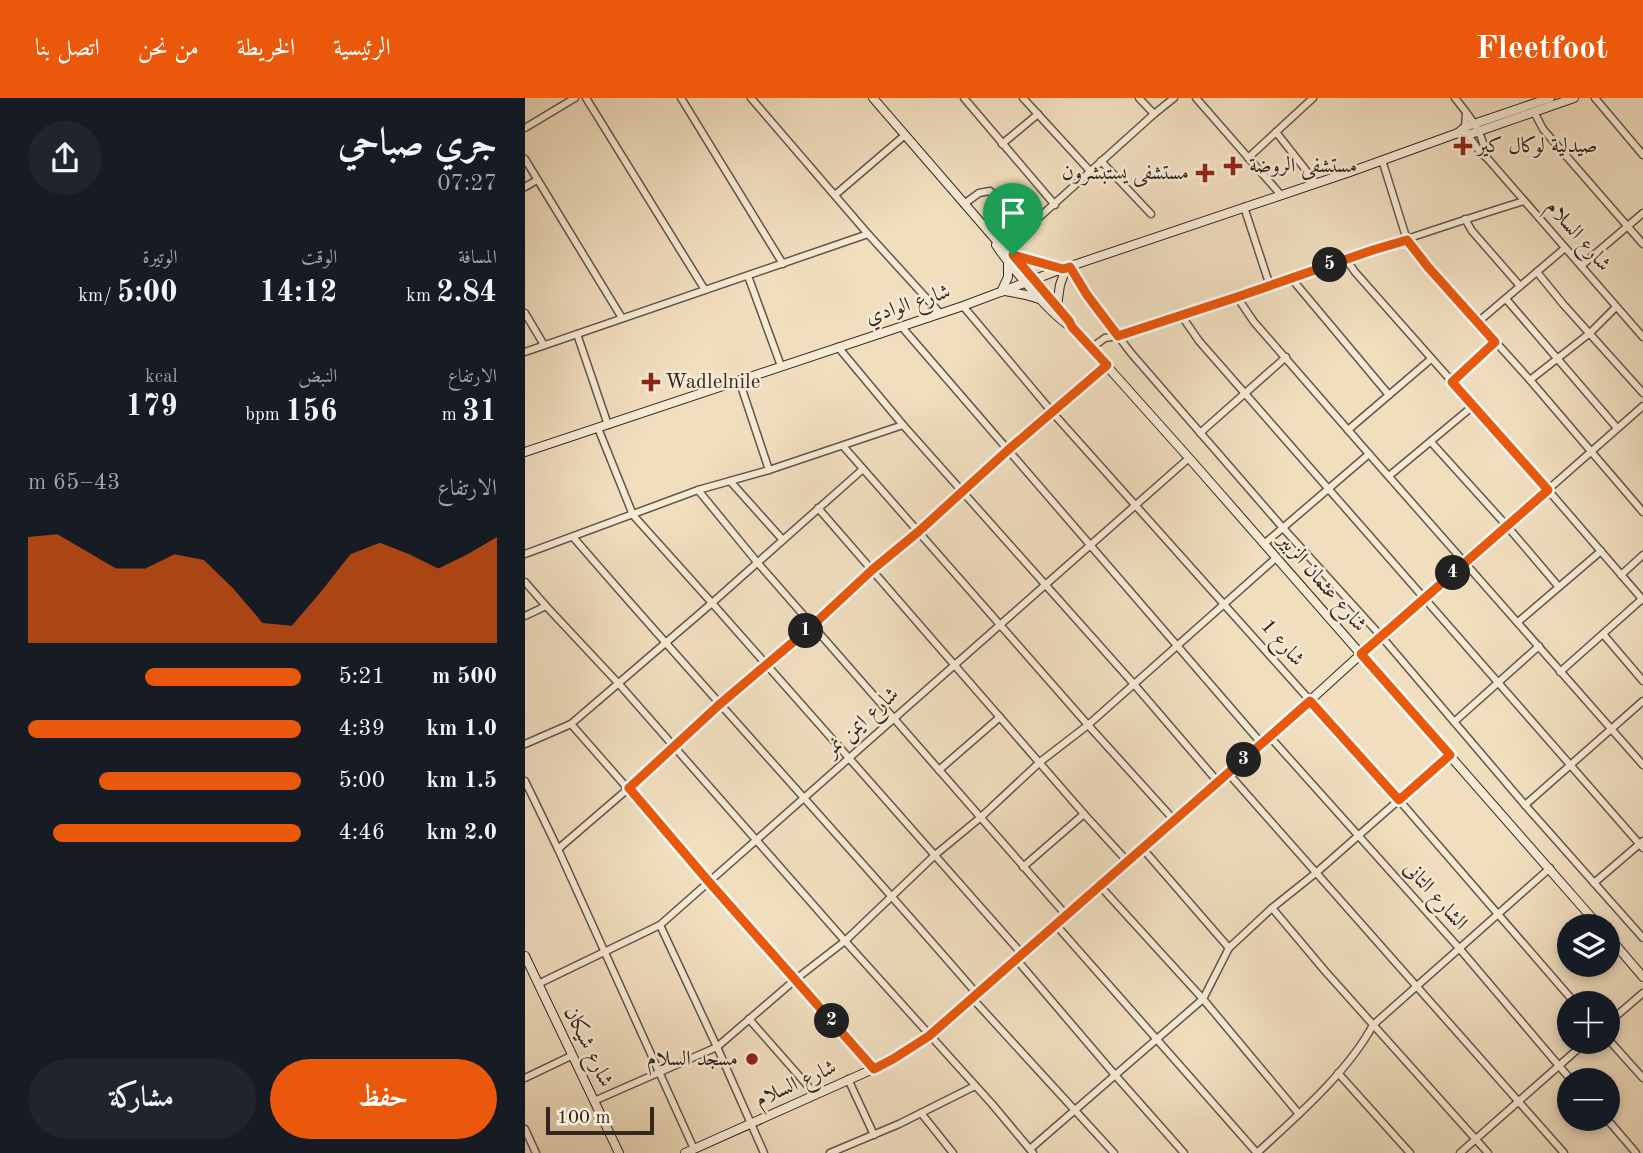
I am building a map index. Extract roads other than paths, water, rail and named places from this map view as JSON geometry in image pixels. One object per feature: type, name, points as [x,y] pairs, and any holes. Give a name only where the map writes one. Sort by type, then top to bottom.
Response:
[{"type":"street","points":[[525,128],[575,98]]},
{"type":"street","points":[[586,98],[705,290]]},
{"type":"street","points":[[681,98],[783,264]]},
{"type":"street","points":[[751,98],[940,313]]},
{"type":"street","points":[[873,98],[1030,281]]},
{"type":"street","points":[[964,98],[1055,205]]},
{"type":"street","points":[[1023,98],[1090,171]]},
{"type":"street","points":[[1139,98],[1154,114]]},
{"type":"street","points":[[964,204],[979,193],[990,191],[1015,217],[1025,224],[1034,222],[1174,98]]},
{"type":"street","points":[[1196,98],[1281,195]]},
{"type":"street","points":[[1248,158],[1313,98]]},
{"type":"street","name":"شارع الوادي","points":[[1478,127],[1550,98]]},
{"type":"street","name":"شارع الوادي","points":[[525,452],[963,306],[1464,131],[1574,98]]},
{"type":"street","points":[[1595,98],[1643,155]]},
{"type":"street","points":[[1458,99],[1478,127]]},
{"type":"street","points":[[1534,112],[1548,136],[1643,244]]},
{"type":"street","points":[[1002,144],[1038,114]]},
{"type":"street","points":[[1464,131],[1467,114]]},
{"type":"street","name":"شارع السلام","points":[[1478,127],[1487,158]]},
{"type":"street","name":"شارع السلام","points":[[1464,131],[1643,337]]},
{"type":"street","points":[[1276,132],[1316,183]]},
{"type":"street","points":[[835,195],[905,135]]},
{"type":"street","points":[[525,159],[622,318]]},
{"type":"street","points":[[1383,160],[1407,240],[1641,507]]},
{"type":"street","points":[[1101,161],[1150,214]]},
{"type":"street","points":[[525,187],[537,180]]},
{"type":"street","points":[[1091,348],[1105,338],[1118,336],[1524,201]]},
{"type":"street","points":[[1244,207],[1270,286]]},
{"type":"street","points":[[1581,266],[1643,213]]},
{"type":"street","points":[[1465,219],[1472,231],[1520,286]]},
{"type":"street","points":[[525,352],[868,234]]},
{"type":"street","points":[[1478,322],[1565,248]]},
{"type":"street","points":[[1010,258],[1067,268],[1118,336],[1200,433],[1381,636],[1643,938]]},
{"type":"street","points":[[1010,258],[1003,292],[1025,295],[1044,302]]},
{"type":"street","points":[[1346,259],[1642,599],[1560,672]]},
{"type":"street","points":[[1057,306],[1058,290],[1067,268]]},
{"type":"street","points":[[1537,271],[1643,393]]},
{"type":"street","points":[[748,276],[781,366]]},
{"type":"street","points":[[1291,278],[1389,394]]},
{"type":"street","name":"شارع عثمان الزبير","points":[[1030,281],[1044,302],[1065,324],[1072,327]]},
{"type":"street","name":"شارع عثمان الزبير","points":[[1030,281],[1057,306],[1072,327],[1589,914]]},
{"type":"street","points":[[1237,297],[1248,315],[1643,765]]},
{"type":"street","points":[[1506,299],[1617,428]]},
{"type":"street","name":"شارع 1","points":[[963,306],[1052,412],[1399,800],[1566,991]]},
{"type":"street","points":[[1530,380],[1590,333],[1616,307]]},
{"type":"street","points":[[525,313],[544,345]]},
{"type":"street","points":[[1181,315],[1199,341],[1642,845],[1594,883]]},
{"type":"street","points":[[901,326],[1262,744]]},
{"type":"street","points":[[577,334],[608,425]]},
{"type":"street","points":[[1452,382],[1495,342]]},
{"type":"street","points":[[838,347],[1219,782]]},
{"type":"street","points":[[1200,433],[1286,357]]},
{"type":"street","points":[[1348,430],[1431,359]]},
{"type":"street","points":[[558,849],[1107,365]]},
{"type":"street","points":[[739,380],[769,470]]},
{"type":"street","points":[[1389,476],[1473,406]]},
{"type":"street","points":[[1361,654],[1643,406]]},
{"type":"street","points":[[525,554],[698,490],[769,470],[904,425]]},
{"type":"street","points":[[598,428],[633,515],[935,855],[1115,1075],[1184,1153]]},
{"type":"street","points":[[1431,442],[1558,586]]},
{"type":"street","points":[[843,446],[1174,820]]},
{"type":"street","points":[[1264,544],[1369,454]]},
{"type":"street","name":"شارع ايمن نمر","points":[[538,984],[660,925],[1189,458]]},
{"type":"street","points":[[525,744],[571,724],[863,469]]},
{"type":"street","points":[[730,481],[782,539]]},
{"type":"street","points":[[698,490],[812,626],[1066,915]]},
{"type":"street","points":[[818,508],[1128,862]]},
{"type":"street","points":[[573,537],[891,895],[974,996],[1114,1153]]},
{"type":"street","points":[[1518,622],[1601,551]]},
{"type":"street","points":[[1621,575],[1643,555]]},
{"type":"street","points":[[594,1101],[717,1047],[845,941],[935,855],[1040,762],[1088,725],[1276,558]]},
{"type":"street","points":[[525,582],[619,684],[1032,1151],[1203,999],[1229,948],[1450,755]]},
{"type":"street","points":[[525,616],[546,606]]},
{"type":"street","points":[[1603,634],[1643,681]]},
{"type":"street","points":[[1454,722],[1539,646]]},
{"type":"street","name":"شارع السلام","points":[[685,1153],[874,1069],[929,1036],[1361,654]]},
{"type":"street","points":[[1525,805],[1643,701]]},
{"type":"street","points":[[939,770],[1000,717]]},
{"type":"street","points":[[571,724],[874,1069]]},
{"type":"street","name":"الشارع التانى","points":[[1270,737],[1459,948],[1559,1066]]},
{"type":"street","points":[[1228,773],[1565,1153]]},
{"type":"street","points":[[525,781],[694,1149]]},
{"type":"street","points":[[1023,867],[1084,814]]},
{"type":"street","points":[[1143,849],[1229,948]]},
{"type":"street","points":[[1056,925],[1257,1153],[1338,1073],[1365,1040],[1373,1025],[1550,869]]},
{"type":"street","points":[[1100,886],[1203,999],[1299,1114]]},
{"type":"street","points":[[1272,908],[1488,1153]]},
{"type":"street","points":[[660,925],[764,1153]]},
{"type":"street","points":[[1620,950],[1643,977]]},
{"type":"street","name":"شارع شيكان","points":[[525,956],[619,1153]]},
{"type":"street","points":[[1620,1013],[1643,993]]},
{"type":"street","points":[[749,1019],[815,1094]]},
{"type":"street","points":[[1620,1052],[1643,1078]]},
{"type":"street","points":[[1460,1153],[1572,1054]]},
{"type":"street","points":[[525,1078],[571,1056]]},
{"type":"street","points":[[1338,1073],[1410,1153]]},
{"type":"street","points":[[848,1079],[874,1135]]},
{"type":"street","points":[[830,1153],[874,1135],[975,1086]]},
{"type":"street","points":[[921,1113],[953,1153]]},
{"type":"street","points":[[525,1129],[537,1153]]},
{"type":"street","points":[[1617,1131],[1636,1153]]},
{"type":"place","name":"صيدلية لوكال كير","points":[[1463,146]]},
{"type":"place","name":"مستشفى الروضة","points":[[1233,166]]},
{"type":"place","name":"مستشفى يستبشرون","points":[[1205,173]]},
{"type":"place","name":"Wadlelnile","points":[[651,382]]},
{"type":"place","name":"مسجد السلام","points":[[752,1059]]}]
